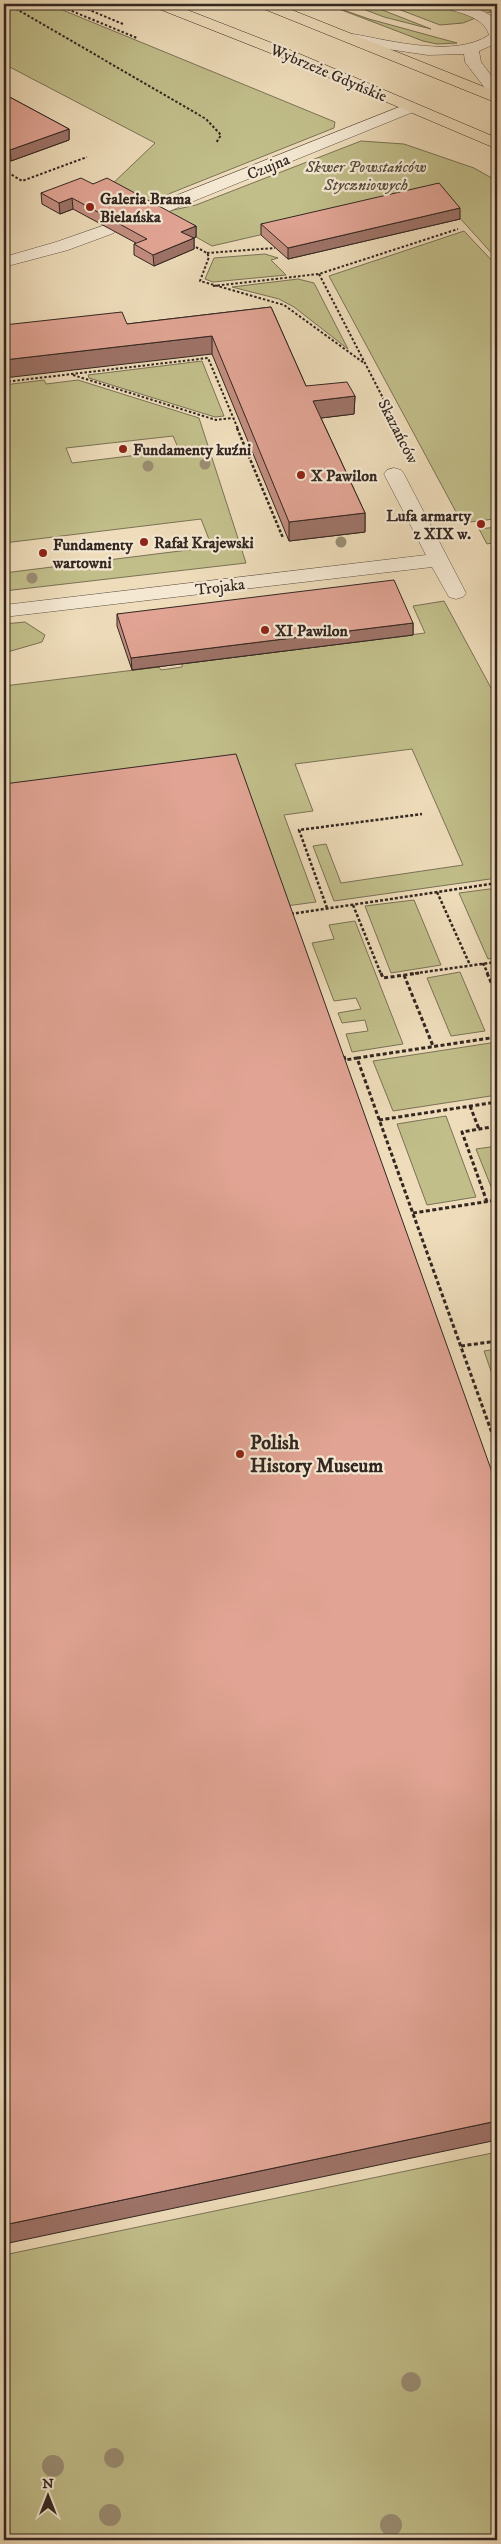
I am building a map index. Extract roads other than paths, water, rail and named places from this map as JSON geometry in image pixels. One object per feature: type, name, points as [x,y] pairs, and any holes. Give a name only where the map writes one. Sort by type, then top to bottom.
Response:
[{"type":"main road","name":"Wybrzeże Gdyńskie","points":[[159,4],[412,106],[497,144]]},
{"type":"main road","name":"Wybrzeże Gdyńskie","points":[[264,4],[497,98]]},
{"type":"lane","points":[[353,39],[443,50],[471,50],[493,40],[497,36],[497,31],[487,20],[446,4]]},
{"type":"lane","points":[[471,50],[473,62],[497,93]]},
{"type":"lane","name":"Czujna","points":[[151,212],[412,106]]},
{"type":"lane","points":[[4,262],[54,249],[108,229]]},
{"type":"lane","name":"Skazańców","points":[[394,474],[437,560],[456,593]]},
{"type":"lane","name":"Trojaka","points":[[4,612],[437,560]]},
{"type":"place","name":"Galeria Brama Bielańska","points":[[90,207]]},
{"type":"place","name":"Fundamenty kuźni","points":[[123,449]]},
{"type":"place","name":"X Pawilon","points":[[301,475]]},
{"type":"place","name":"Lufa armarty z XIX w.","points":[[481,524]]},
{"type":"place","name":"Rafał Krajewski","points":[[144,542]]},
{"type":"place","name":"Fundamenty wartowni","points":[[43,553]]},
{"type":"place","name":"XI Pawilon","points":[[265,630]]},
{"type":"place","name":"Polish History Museum","points":[[240,1454]]},
{"type":"park label","name":"Skwer Powstańców Styczniowych","points":[[366,175]]}]
